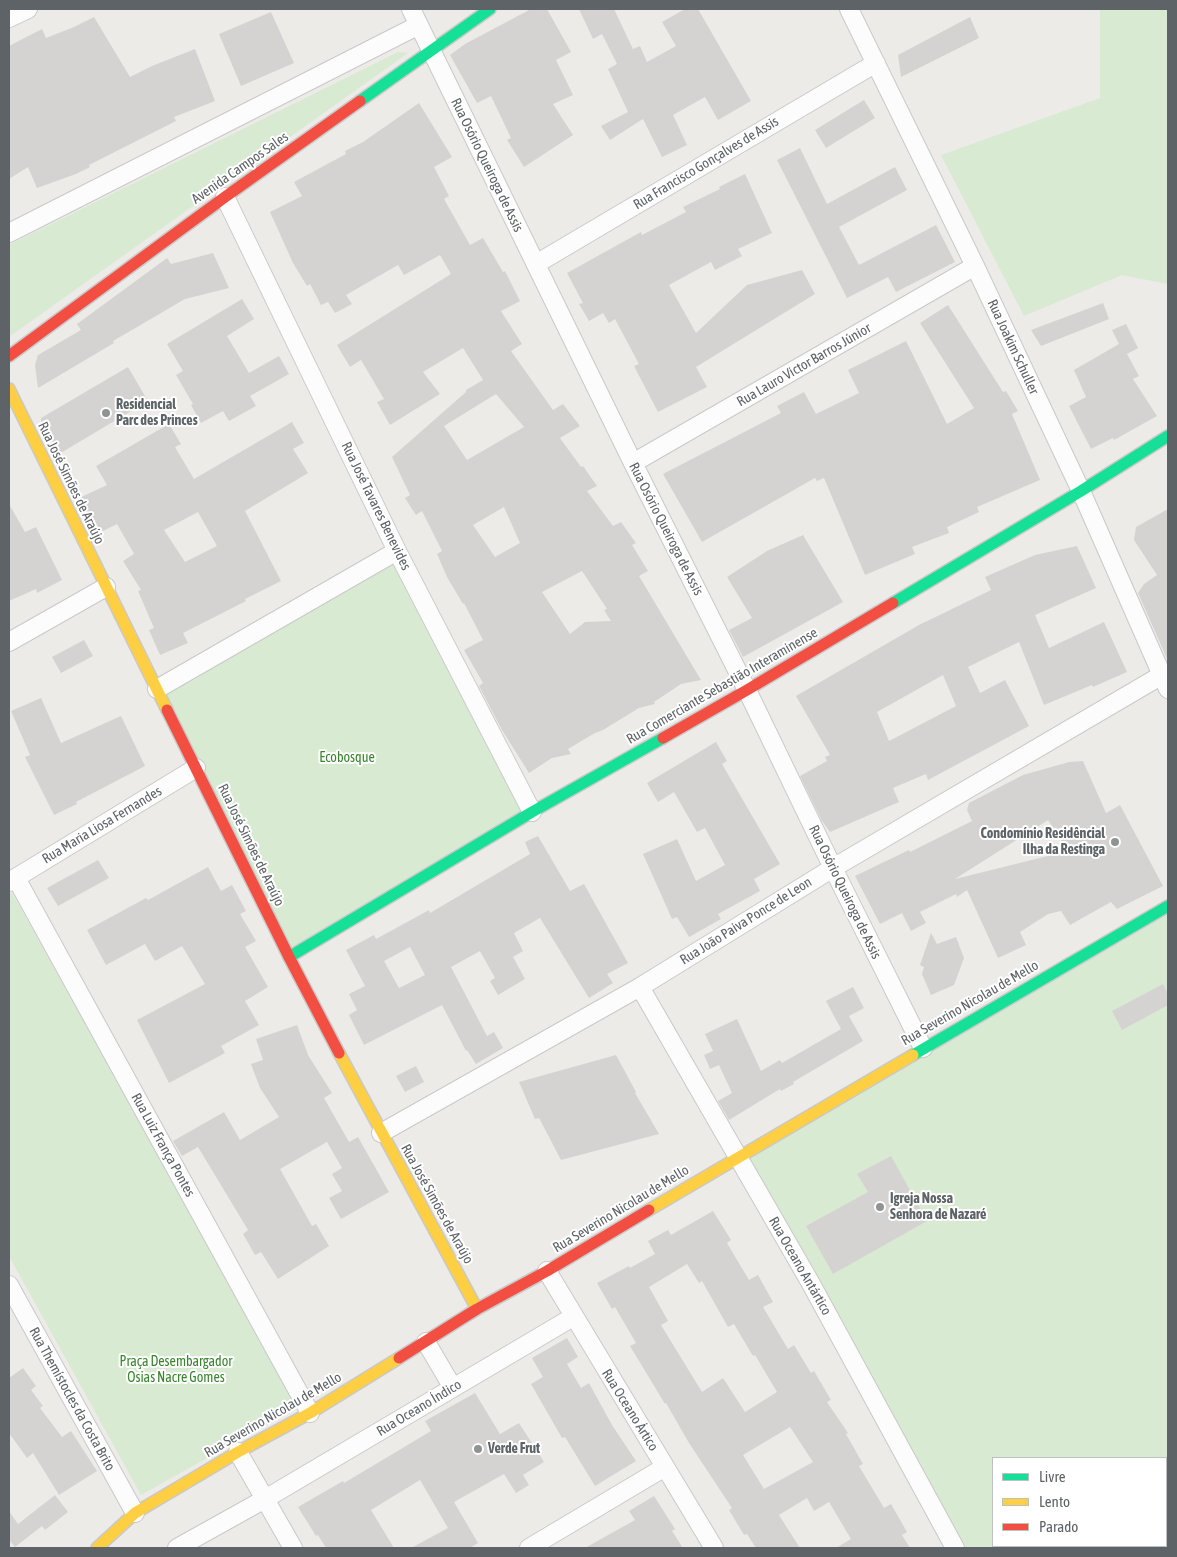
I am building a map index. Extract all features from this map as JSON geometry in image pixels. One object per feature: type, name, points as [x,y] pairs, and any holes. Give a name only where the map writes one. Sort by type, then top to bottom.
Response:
[{"type":"street","points":[[9,18],[28,9]]},
{"type":"street","name":"Rua Osório Queiroga de Assis","points":[[410,9],[747,690],[832,868],[923,1048]]},
{"type":"street","name":"Avenida Campos Sales","points":[[9,356],[225,196],[490,9]]},
{"type":"street","name":"Rua Joakim Schuller","points":[[849,9],[975,266],[1080,491],[1165,682]]},
{"type":"street","points":[[9,233],[419,25]]},
{"type":"street","name":"Rua Francisco Gonçalves de Assis","points":[[536,264],[876,63]]},
{"type":"street","name":"Rua José Tavares Benevides","points":[[225,196],[397,551],[532,812]]},
{"type":"street","name":"Rua Lauro Victor Barros Júnior","points":[[633,463],[975,266]]},
{"type":"street","name":"Rua José Simões de Araújo","points":[[9,389],[290,958],[381,1133],[477,1309]]},
{"type":"street","name":"Rua Comerciante Sebastião Interaminense","points":[[290,958],[532,812],[747,690],[1080,491],[1168,436]]},
{"type":"street","points":[[158,689],[397,551]]},
{"type":"street","points":[[9,642],[106,587]]},
{"type":"street","name":"Rua João Paiva Ponce de Leon","points":[[381,1133],[640,986],[832,868],[1165,682]]},
{"type":"street","name":"Rua Maria Liosa Fernandes","points":[[12,880],[196,768]]},
{"type":"street","name":"Rua Luiz França Pontes","points":[[12,880],[310,1413]]},
{"type":"street","name":"Rua Severino Nicolau de Mello","points":[[97,1548],[135,1513],[238,1452],[310,1413],[477,1309],[547,1271],[737,1157],[1168,906]]},
{"type":"street","name":"Rua Oceano Antártico","points":[[640,986],[810,1282],[955,1548]]},
{"type":"street","name":"Rua Oceano Ártico","points":[[547,1271],[714,1548]]},
{"type":"street","name":"Rua Themístocles da Costa Brito","points":[[9,1285],[135,1513]]},
{"type":"street","name":"Rua Oceano Índico","points":[[177,1548],[265,1499],[573,1317]]},
{"type":"street","points":[[426,1342],[453,1388]]},
{"type":"street","points":[[238,1452],[294,1548]]},
{"type":"street","points":[[529,1548],[665,1466]]},
{"type":"green space","points":[[1100,9],[1168,9],[1168,284],[1122,275],[1024,316],[941,155],[1100,98]]},
{"type":"green space","points":[[398,52],[408,53],[9,337],[9,245]]},
{"type":"green space","name":"Ecobosque","points":[[397,551],[532,812],[289,957],[157,689]]},
{"type":"green space","name":"Praça Desembargador Osias Nacre Gomes","points":[[12,893],[300,1406],[141,1495],[9,1256],[9,894]]},
{"type":"green space","points":[[1168,911],[1168,1548],[954,1548],[737,1158]]},
{"type":"building","points":[[531,9],[547,9],[571,52],[556,60],[573,95],[553,104],[573,135],[524,167],[507,140],[511,138],[491,96],[477,103],[450,55],[465,44]]},
{"type":"building","points":[[579,9],[614,9],[633,49],[640,46],[647,62],[676,46],[662,22],[685,9],[698,9],[751,101],[718,120],[705,97],[673,115],[687,145],[662,157],[643,119],[610,140],[601,126],[628,112],[608,69],[617,64],[602,34],[593,39]]},
{"type":"building","points":[[271,12],[294,63],[241,86],[219,34]]},
{"type":"building","points":[[94,17],[130,77],[195,49],[215,101],[174,117],[176,121],[89,165],[90,167],[76,174],[37,188],[28,167],[9,179],[9,46],[42,29],[46,38]]},
{"type":"building","points":[[970,17],[979,38],[901,77],[898,55]]},
{"type":"building","points":[[864,100],[875,118],[826,148],[815,130]]},
{"type":"building","points":[[419,103],[452,157],[434,167],[449,196],[444,199],[470,245],[483,238],[503,272],[505,271],[520,301],[501,311],[522,344],[511,351],[553,410],[563,404],[580,426],[560,438],[597,486],[587,491],[613,526],[621,522],[636,543],[632,545],[648,571],[639,576],[701,680],[681,684],[654,702],[655,704],[639,708],[568,749],[571,754],[552,758],[529,773],[502,730],[479,686],[483,683],[464,650],[483,640],[464,603],[447,577],[437,554],[442,551],[422,511],[416,515],[405,498],[410,495],[392,457],[466,390],[483,380],[463,348],[423,372],[440,394],[390,425],[377,402],[384,399],[361,360],[350,367],[337,345],[451,274],[440,255],[404,275],[398,265],[346,295],[352,304],[335,313],[328,302],[321,305],[310,284],[307,286],[293,263],[270,212],[302,196],[294,182],[346,154],[345,151],[363,142]],"holes":[[[496,394],[524,427],[467,460],[444,426]],[[504,507],[520,543],[495,557],[473,525]],[[582,571],[607,609],[604,610],[611,621],[585,622],[570,634],[542,592]]]},
{"type":"building","points":[[800,148],[827,204],[895,167],[907,190],[839,227],[859,265],[936,225],[955,262],[896,292],[888,277],[847,298],[777,160]]},
{"type":"building","points":[[745,174],[772,233],[738,249],[742,256],[715,270],[711,262],[669,285],[696,333],[747,285],[802,270],[815,294],[696,367],[707,387],[658,412],[634,366],[639,364],[615,319],[609,323],[603,313],[589,321],[579,304],[583,303],[567,273],[641,232],[642,235],[686,212],[683,207]]},
{"type":"building","points":[[213,253],[229,288],[185,299],[38,388],[35,365],[38,355],[81,330],[77,324],[167,258],[171,264]]},
{"type":"building","points":[[242,299],[254,319],[227,336],[249,373],[279,356],[289,374],[250,396],[256,406],[229,421],[223,411],[201,423],[191,405],[193,404],[176,375],[183,371],[167,344]]},
{"type":"building","points":[[1103,303],[1109,319],[1041,346],[1031,330]]},
{"type":"building","points":[[948,305],[1003,392],[1006,391],[1018,411],[1012,414],[1040,480],[977,507],[979,512],[947,527],[949,533],[912,547],[915,554],[865,575],[824,478],[817,481],[815,478],[702,542],[663,474],[781,413],[777,406],[804,392],[816,414],[859,393],[848,370],[906,341],[947,424],[974,408],[920,323]]},
{"type":"building","points":[[1126,324],[1138,348],[1127,354],[1139,376],[1133,379],[1157,416],[1114,440],[1113,438],[1091,449],[1069,406],[1086,397],[1074,370],[1119,344],[1112,330]]},
{"type":"building","name":"Residencial Parc des Princes","points":[[128,367],[148,401],[59,454],[41,422],[41,418]]},
{"type":"building","points":[[292,422],[304,443],[293,449],[308,473],[245,511],[281,581],[183,633],[188,643],[160,655],[149,630],[154,628],[138,591],[141,590],[123,561],[134,554],[133,552],[117,524],[101,532],[92,517],[89,518],[79,498],[107,485],[96,466],[169,424],[181,444],[175,447],[194,479]],"holes":[[[198,512],[217,546],[185,562],[164,530]]]},
{"type":"building","points":[[9,504],[25,532],[36,527],[62,580],[37,593],[36,589],[9,601]]},
{"type":"building","points":[[1168,509],[1168,661],[1138,593],[1144,584],[1157,575],[1134,540],[1136,527]]},
{"type":"building","points":[[803,535],[843,602],[743,657],[729,630],[752,618],[727,577],[767,551]]},
{"type":"building","points":[[1077,546],[1096,588],[1035,615],[1049,648],[1104,622],[1127,672],[1044,705],[1019,642],[968,667],[980,693],[1005,680],[1029,726],[928,780],[926,774],[893,788],[899,802],[830,832],[822,821],[800,776],[827,761],[825,757],[830,755],[796,696],[919,625],[991,590],[985,577],[1035,555]],"holes":[[[943,675],[956,706],[889,741],[877,712]]]},
{"type":"building","points":[[84,640],[93,656],[61,673],[52,657]]},
{"type":"building","points":[[41,698],[61,743],[121,716],[145,766],[54,815],[25,757],[30,755],[11,711]]},
{"type":"building","points":[[716,742],[727,761],[722,764],[780,864],[754,879],[760,891],[718,914],[721,919],[689,937],[677,917],[672,919],[643,854],[677,839],[696,881],[725,865],[705,828],[697,832],[674,792],[658,802],[647,783]]},
{"type":"building","points":[[1083,761],[1106,813],[1120,805],[1163,886],[1117,909],[1111,902],[1070,925],[1061,911],[1048,914],[1020,932],[1026,945],[998,958],[967,890],[957,897],[956,894],[920,912],[926,923],[911,931],[902,913],[880,924],[855,876],[909,850],[910,852],[972,821],[967,810],[969,803],[1023,775],[1069,762]],"holes":[[[1048,820],[1068,851],[955,879]]]},
{"type":"building","points":[[538,836],[570,891],[584,884],[628,963],[607,974],[613,983],[589,998],[540,918],[514,933],[523,951],[513,957],[525,979],[498,995],[490,981],[495,978],[480,951],[451,967],[487,1036],[494,1032],[503,1048],[476,1064],[466,1051],[442,1005],[364,1045],[349,1015],[357,1010],[349,994],[365,986],[346,950],[374,935],[376,939],[429,910],[430,913],[530,854],[525,842]],"holes":[[[410,947],[425,975],[399,988],[384,961]]]},
{"type":"building","points":[[98,860],[109,878],[58,906],[47,888]]},
{"type":"building","points":[[208,867],[221,891],[232,885],[246,911],[240,914],[256,941],[245,947],[268,987],[245,1001],[259,1025],[221,1046],[225,1053],[169,1083],[137,1020],[205,984],[182,946],[155,961],[145,944],[106,965],[87,930],[146,898],[148,900]]},
{"type":"building","points":[[931,933],[937,944],[956,937],[964,958],[954,985],[931,995],[922,974],[924,967],[920,965]]},
{"type":"building","points":[[1163,984],[1168,994],[1168,1005],[1122,1030],[1112,1011]]},
{"type":"building","points":[[853,987],[864,1008],[849,1016],[863,1041],[793,1082],[794,1084],[781,1091],[780,1089],[729,1120],[718,1101],[732,1093],[719,1065],[710,1069],[704,1055],[713,1051],[705,1034],[737,1019],[761,1071],[780,1060],[782,1063],[841,1029],[826,1001]]},
{"type":"building","points":[[297,1025],[308,1055],[332,1093],[324,1098],[349,1142],[358,1137],[389,1192],[341,1219],[329,1198],[342,1191],[332,1174],[342,1168],[327,1142],[280,1169],[312,1226],[316,1224],[329,1246],[278,1279],[261,1252],[255,1255],[243,1234],[248,1230],[198,1147],[182,1156],[173,1141],[224,1112],[240,1140],[279,1117],[260,1088],[251,1064],[263,1060],[256,1039]]},
{"type":"building","points":[[616,1055],[659,1134],[561,1160],[539,1118],[535,1119],[519,1082]]},
{"type":"building","points":[[416,1066],[424,1082],[405,1092],[396,1076]]},
{"type":"building","name":"Igreja Nossa Senhora de Nazaré","points":[[891,1156],[927,1221],[833,1274],[806,1226],[868,1192],[857,1174]]},
{"type":"building","points":[[713,1211],[731,1240],[727,1243],[749,1280],[758,1275],[773,1302],[763,1307],[788,1349],[794,1345],[811,1373],[814,1371],[831,1400],[827,1402],[848,1433],[846,1434],[863,1464],[859,1466],[884,1508],[891,1504],[907,1532],[902,1535],[910,1548],[836,1548],[851,1539],[829,1502],[814,1511],[807,1498],[779,1515],[800,1548],[756,1548],[747,1534],[744,1535],[729,1510],[732,1508],[689,1443],[630,1346],[636,1343],[615,1307],[612,1309],[597,1283],[655,1254],[648,1241],[668,1230],[671,1235]],"holes":[[[687,1264],[699,1283],[702,1281],[728,1327],[734,1324],[777,1392],[745,1412],[723,1378],[702,1392],[661,1325],[668,1321],[649,1287]],[[790,1427],[813,1462],[764,1489],[743,1455]]]},
{"type":"building","points":[[567,1338],[578,1357],[567,1364],[581,1388],[589,1383],[612,1425],[636,1461],[595,1486],[565,1437],[562,1438],[531,1384],[543,1377],[532,1358]]},
{"type":"building","points":[[23,1368],[36,1386],[31,1390],[43,1406],[40,1408],[62,1437],[71,1431],[97,1471],[59,1495],[33,1453],[27,1458],[9,1433],[9,1378]]},
{"type":"building","points":[[475,1393],[500,1434],[519,1423],[544,1462],[523,1475],[529,1485],[516,1493],[504,1474],[454,1502],[478,1543],[470,1548],[411,1548],[448,1528],[420,1480],[371,1510],[394,1548],[326,1548],[298,1507],[343,1481],[344,1483],[431,1431],[425,1421]]},
{"type":"building","points":[[55,1495],[68,1512],[45,1530],[42,1526],[15,1547],[9,1540],[9,1511],[18,1524]]},
{"type":"building","points":[[654,1496],[675,1529],[672,1531],[683,1548],[585,1548],[635,1520],[629,1511]]},
{"type":"traffic: fast","points":[[360,101],[490,9]]},
{"type":"traffic: fast","points":[[893,603],[1081,491],[1168,436]]},
{"type":"traffic: fast","points":[[289,957],[532,812],[663,738]]},
{"type":"traffic: fast","points":[[913,1055],[1168,906]]},
{"type":"traffic: slow","points":[[9,389],[167,710]]},
{"type":"traffic: slow","points":[[339,1053],[477,1309]]},
{"type":"traffic: slow","points":[[649,1210],[913,1055]]},
{"type":"traffic: slow","points":[[97,1548],[135,1513],[238,1452],[310,1413],[399,1358]]},
{"type":"traffic: jam","points":[[9,356],[225,197],[360,101]]},
{"type":"traffic: jam","points":[[663,738],[893,603]]},
{"type":"traffic: jam","points":[[167,710],[289,957],[339,1053]]},
{"type":"traffic: jam","points":[[399,1358],[477,1309],[547,1271],[649,1210]]},
{"type":"place","name":"Residencial Parc des Princes","points":[[106,413]]},
{"type":"place","name":"Condomínio Residêncial Ilha da Restinga","points":[[1115,842]]},
{"type":"place","name":"Igreja Nossa Senhora de Nazaré","points":[[880,1207]]},
{"type":"place","name":"Verde Frut","points":[[478,1449]]}]
